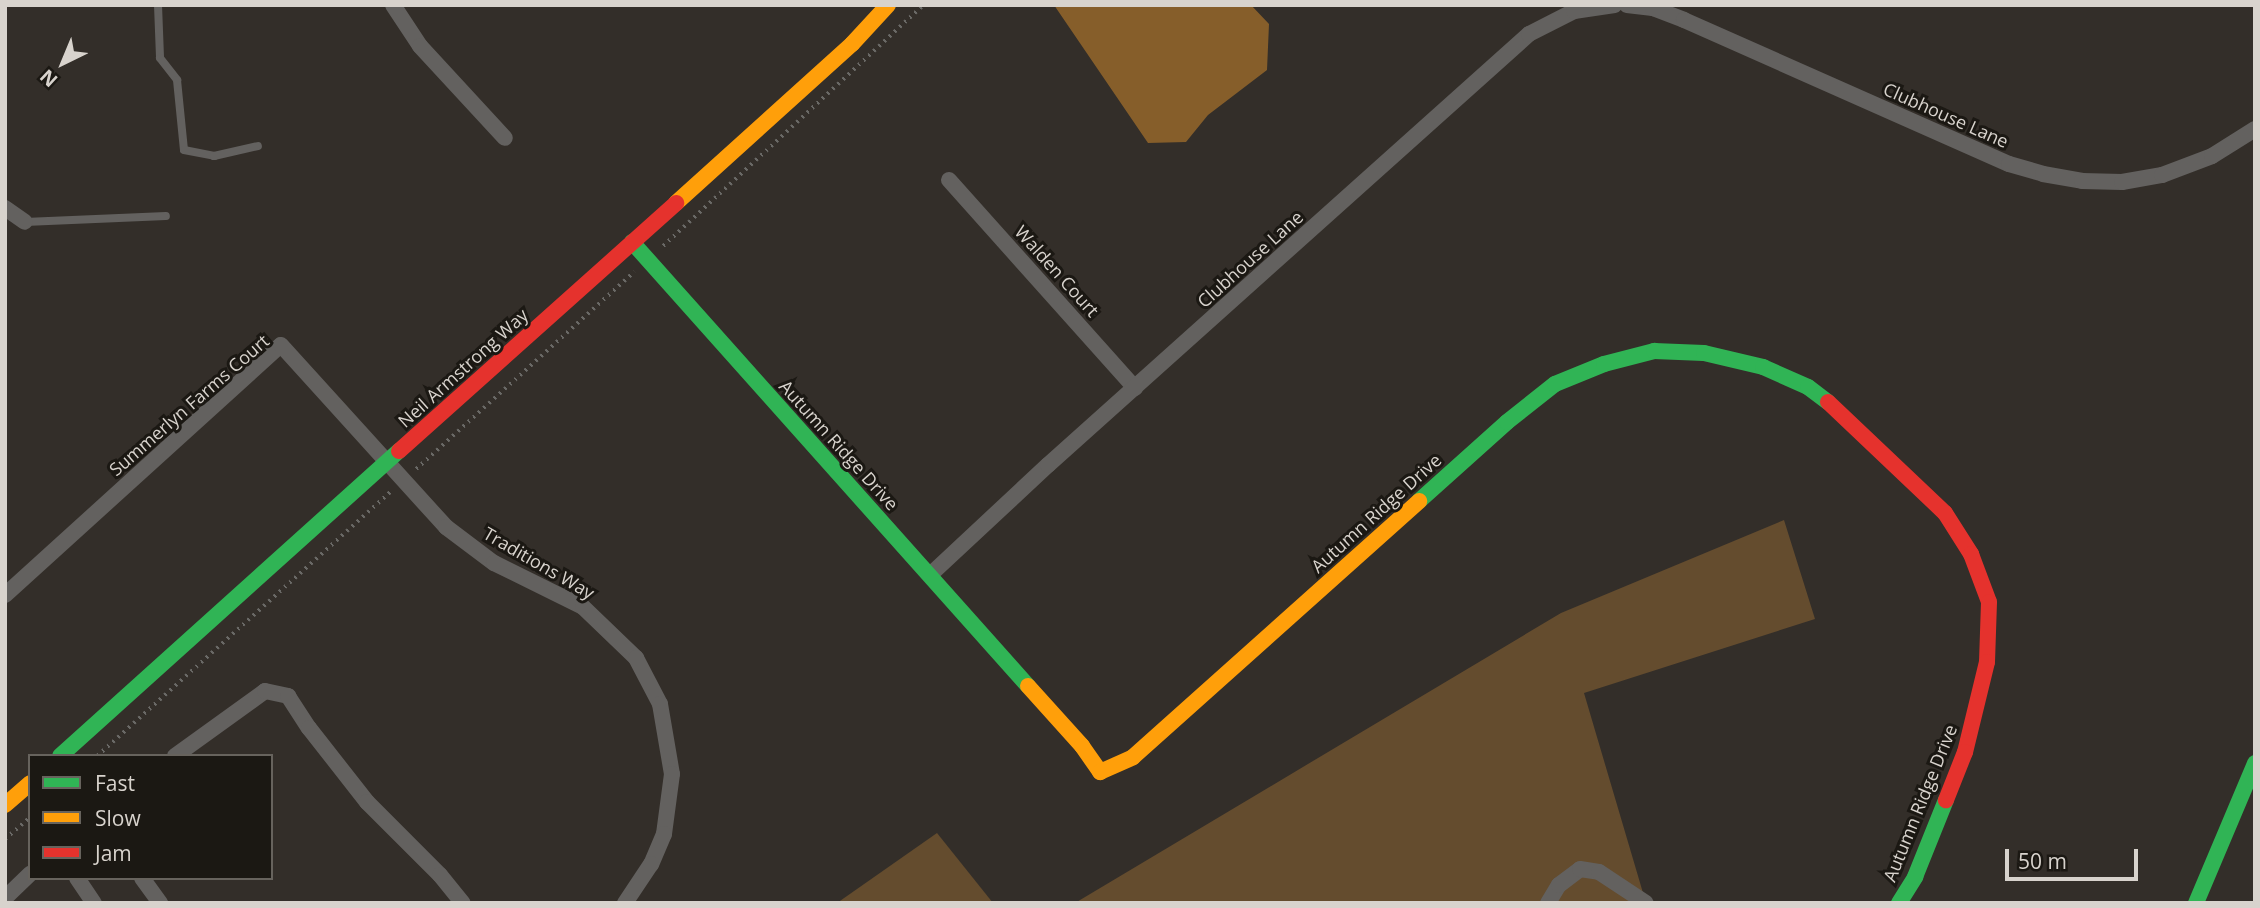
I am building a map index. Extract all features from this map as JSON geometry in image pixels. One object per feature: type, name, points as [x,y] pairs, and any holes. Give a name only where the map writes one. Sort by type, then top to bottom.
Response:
[{"type":"street","points":[[393,5],[420,46],[505,138]]},
{"type":"street","name":"Neil Armstrong Way","points":[[62,754],[852,44],[888,5]]},
{"type":"street","name":"Clubhouse Lane","points":[[930,575],[1048,465],[1529,34],[1574,11],[1615,5]]},
{"type":"street","name":"Clubhouse Lane","points":[[1627,5],[1654,7],[2009,164],[2043,174],[2082,181],[2122,182],[2162,175],[2212,156],[2255,129]]},
{"type":"street","name":"Walden Court","points":[[949,180],[1135,388]]},
{"type":"street","points":[[5,208],[25,222]]},
{"type":"street","name":"Autumn Ridge Drive","points":[[632,242],[1082,746],[1100,772],[1133,757],[1507,422],[1555,384],[1604,364],[1654,351],[1704,353],[1763,366],[1808,387],[1844,414],[1945,513],[1971,554],[1989,602],[1987,662],[1965,752],[1914,877],[1899,903]]},
{"type":"street","name":"Summerlyn Farms Court","points":[[5,595],[281,345],[386,463]]},
{"type":"street","name":"Traditions Way","points":[[386,463],[446,527],[494,563],[583,607],[636,658],[649,680],[660,704],[671,752],[671,802],[664,834],[651,864],[625,903]]},
{"type":"street","points":[[178,754],[265,691],[288,696],[309,728],[367,802],[440,875],[463,903]]},
{"type":"street","points":[[2196,903],[2255,763]]},
{"type":"street","points":[[5,805],[28,785]]},
{"type":"street","points":[[1548,903],[1559,885],[1580,869],[1599,872],[1646,903]]},
{"type":"street","points":[[5,898],[28,876]]},
{"type":"street","points":[[78,880],[94,903]]},
{"type":"street","points":[[143,880],[160,903]]},
{"type":"lane","points":[[158,5],[160,58],[177,80],[184,150],[214,156],[258,146]]},
{"type":"lane","points":[[25,222],[166,216]]},
{"type":"path","points":[[99,754],[647,261],[858,69],[923,5]]},
{"type":"path","points":[[5,839],[28,819]]},
{"type":"shaded area","points":[[1054,5],[1251,5],[1269,24],[1267,70],[1208,115],[1186,142],[1148,143]]},
{"type":"shaded area","points":[[1784,520],[1815,619],[1584,693],[1646,903],[1075,903],[1561,613]]},
{"type":"shaded area","points":[[937,833],[993,903],[837,903]]},
{"type":"traffic: fast","points":[[632,242],[1028,686]]},
{"type":"traffic: fast","points":[[1419,501],[1507,422],[1555,384],[1604,364],[1654,351],[1704,353],[1763,367],[1808,387],[1828,402]]},
{"type":"traffic: fast","points":[[62,754],[399,451]]},
{"type":"traffic: fast","points":[[2196,903],[2255,763]]},
{"type":"traffic: fast","points":[[1899,903],[1915,877],[1946,800]]},
{"type":"traffic: slow","points":[[676,203],[852,44],[888,5]]},
{"type":"traffic: slow","points":[[1028,686],[1082,746],[1100,772],[1133,757],[1419,501]]},
{"type":"traffic: slow","points":[[5,805],[28,785]]},
{"type":"traffic: jam","points":[[399,451],[676,203]]},
{"type":"traffic: jam","points":[[1828,402],[1945,513],[1971,554],[1989,602],[1987,662],[1965,752],[1946,800]]}]
